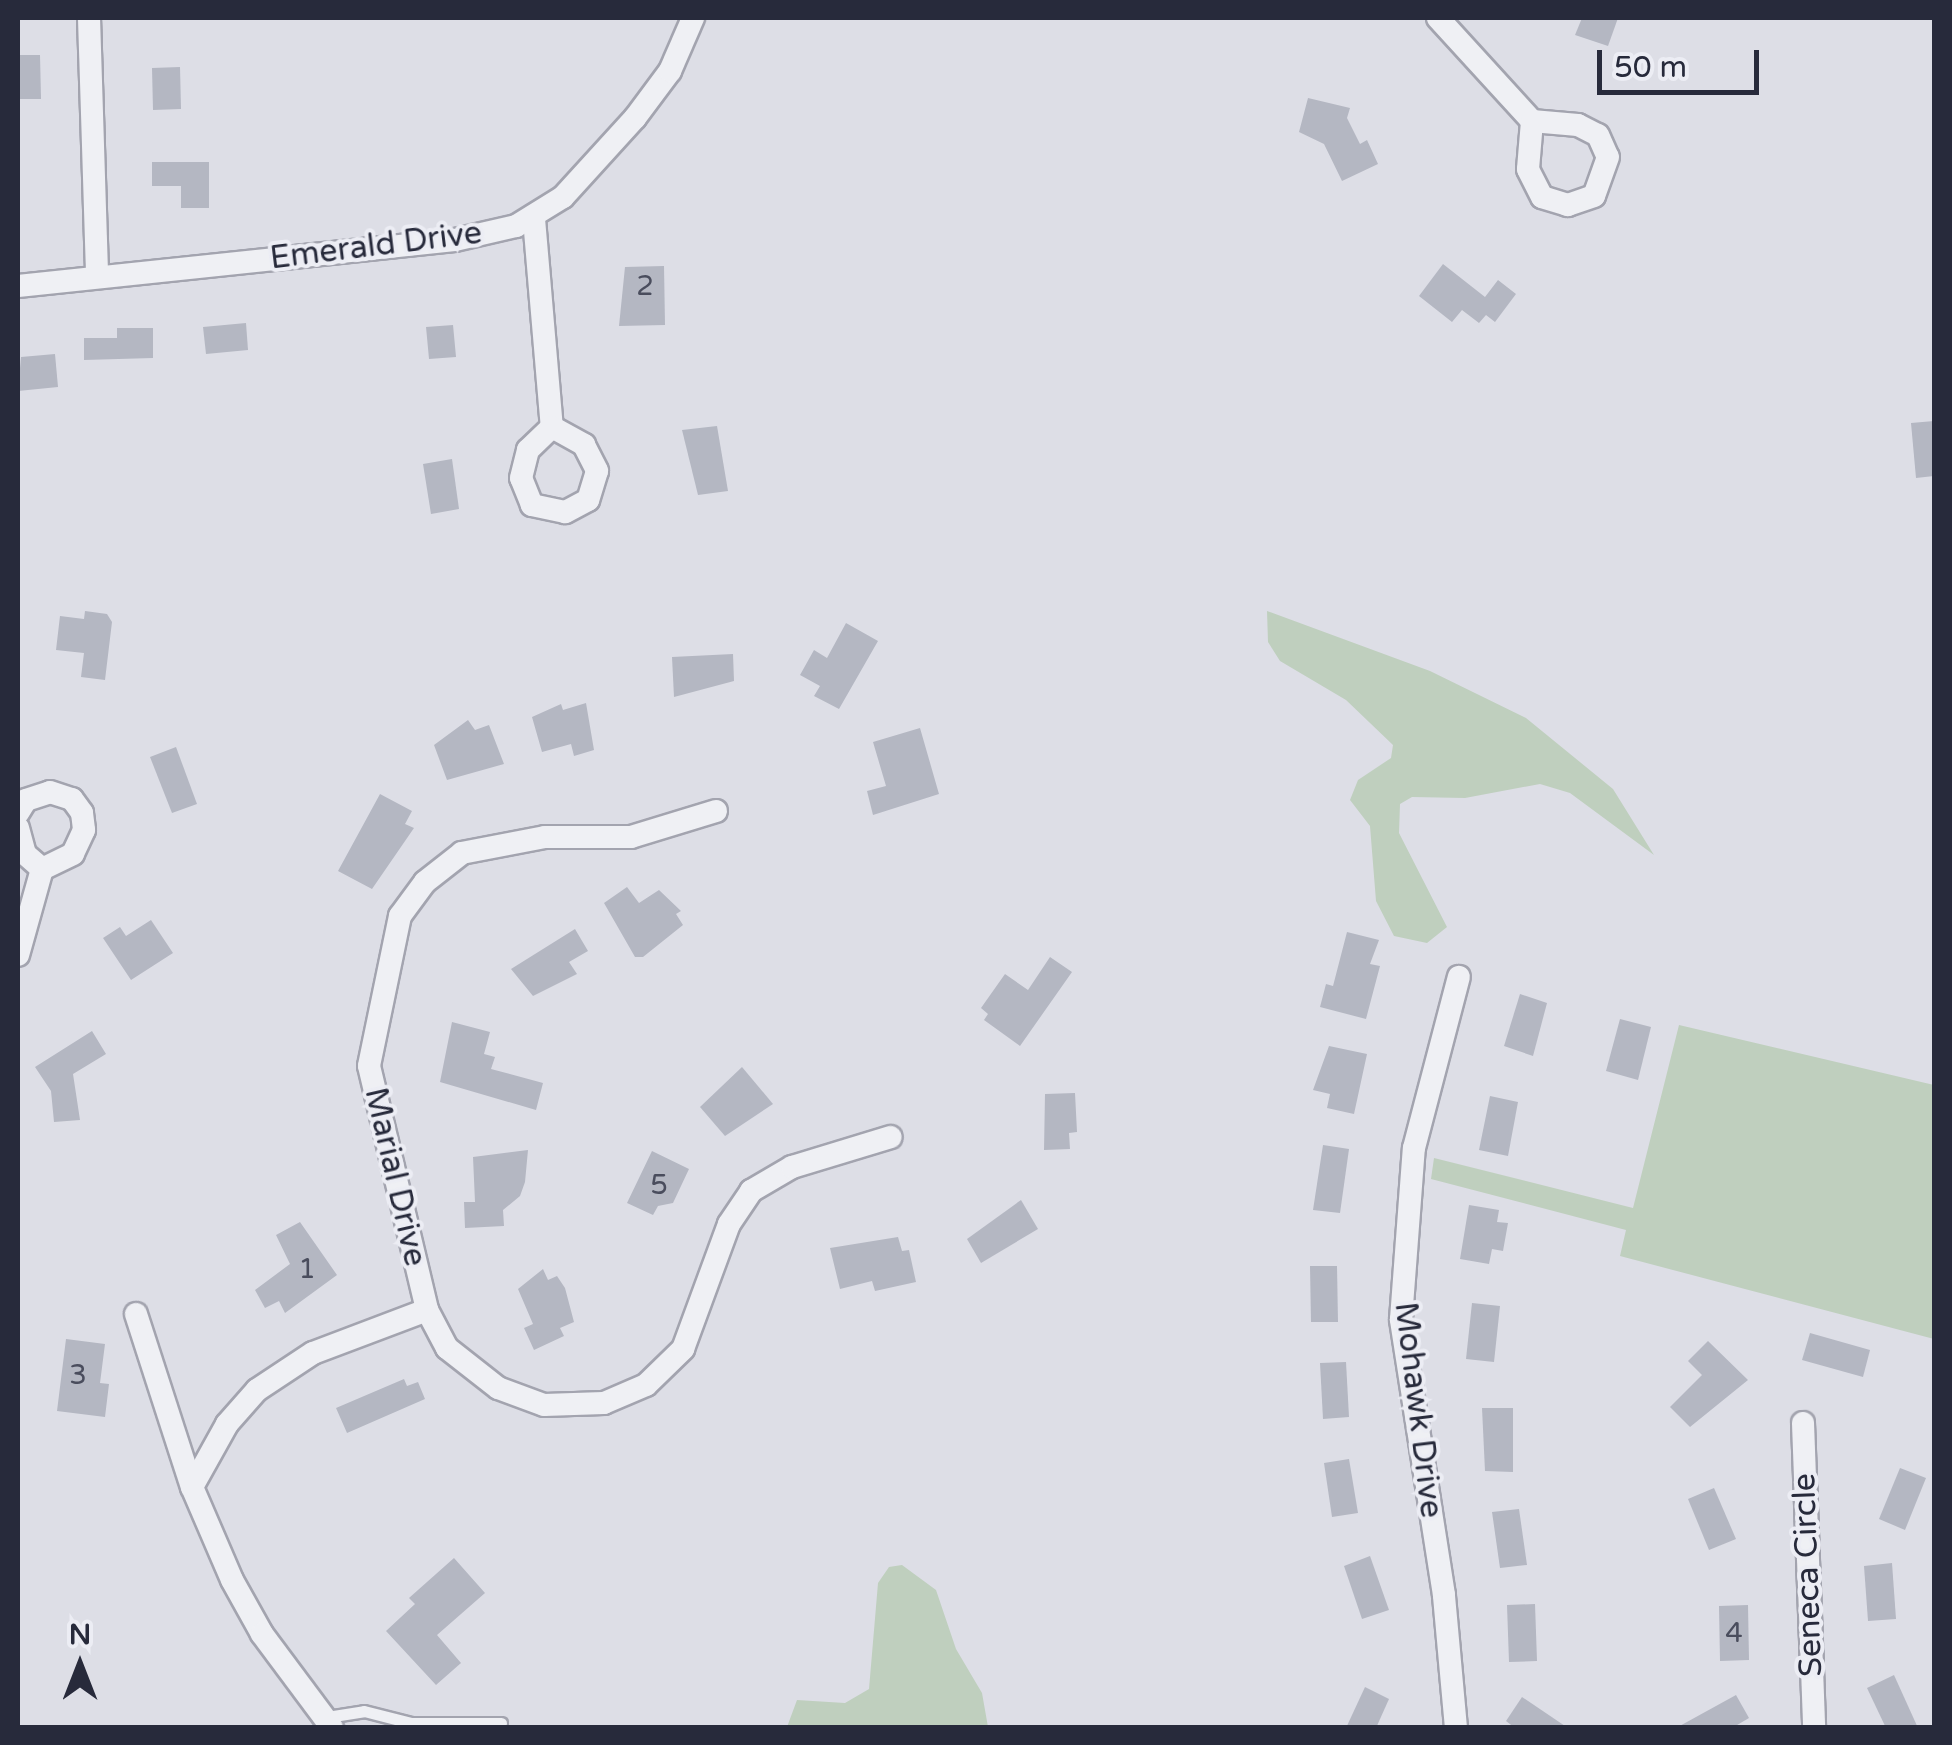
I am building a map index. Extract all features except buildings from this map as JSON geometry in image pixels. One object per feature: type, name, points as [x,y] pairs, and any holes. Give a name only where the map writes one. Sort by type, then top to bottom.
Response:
[{"type":"street","points":[[90,18],[97,276]]},
{"type":"street","name":"Emerald Drive","points":[[18,286],[454,240],[534,219],[576,184],[644,106],[670,71],[693,18]]},
{"type":"street","points":[[1438,18],[1532,121]]},
{"type":"street","points":[[534,219],[552,427]]},
{"type":"street","points":[[18,813],[26,800],[50,792],[72,799],[82,813],[84,830],[73,854],[42,869],[18,955]]},
{"type":"street","name":"Marial Drive","points":[[716,811],[630,837],[531,838],[462,853],[424,882],[400,916],[369,1066],[427,1310],[447,1348],[498,1388],[544,1405],[604,1403],[646,1386],[683,1349],[728,1224],[751,1191],[792,1167],[891,1137]]},
{"type":"street","points":[[18,828],[24,854],[42,869]]},
{"type":"street","name":"Mohawk Drive","points":[[1456,1728],[1447,1614],[1400,1319],[1414,1148],[1459,977]]},
{"type":"street","points":[[192,1488],[228,1424],[258,1390],[314,1353],[427,1310]]},
{"type":"street","points":[[136,1314],[192,1488],[262,1634],[330,1722]]},
{"type":"street","name":"Seneca Circle","points":[[1804,1423],[1814,1728]]},
{"type":"lane","points":[[330,1722],[364,1711],[411,1723],[500,1724]]},
{"type":"green space","points":[[1267,611],[1430,671],[1526,718],[1613,789],[1654,855],[1570,793],[1540,784],[1465,798],[1412,797],[1400,804],[1399,833],[1447,927],[1427,943],[1394,936],[1376,901],[1370,826],[1350,800],[1358,780],[1391,758],[1393,745],[1346,700],[1280,661],[1268,642]]},
{"type":"green space","points":[[1679,1025],[1934,1085],[1934,1339],[1620,1256],[1626,1230],[1431,1179],[1434,1158],[1633,1208]]},
{"type":"green space","points":[[902,1565],[936,1590],[956,1649],[982,1693],[988,1727],[787,1727],[797,1700],[845,1703],[869,1689],[878,1583],[889,1567]]}]
